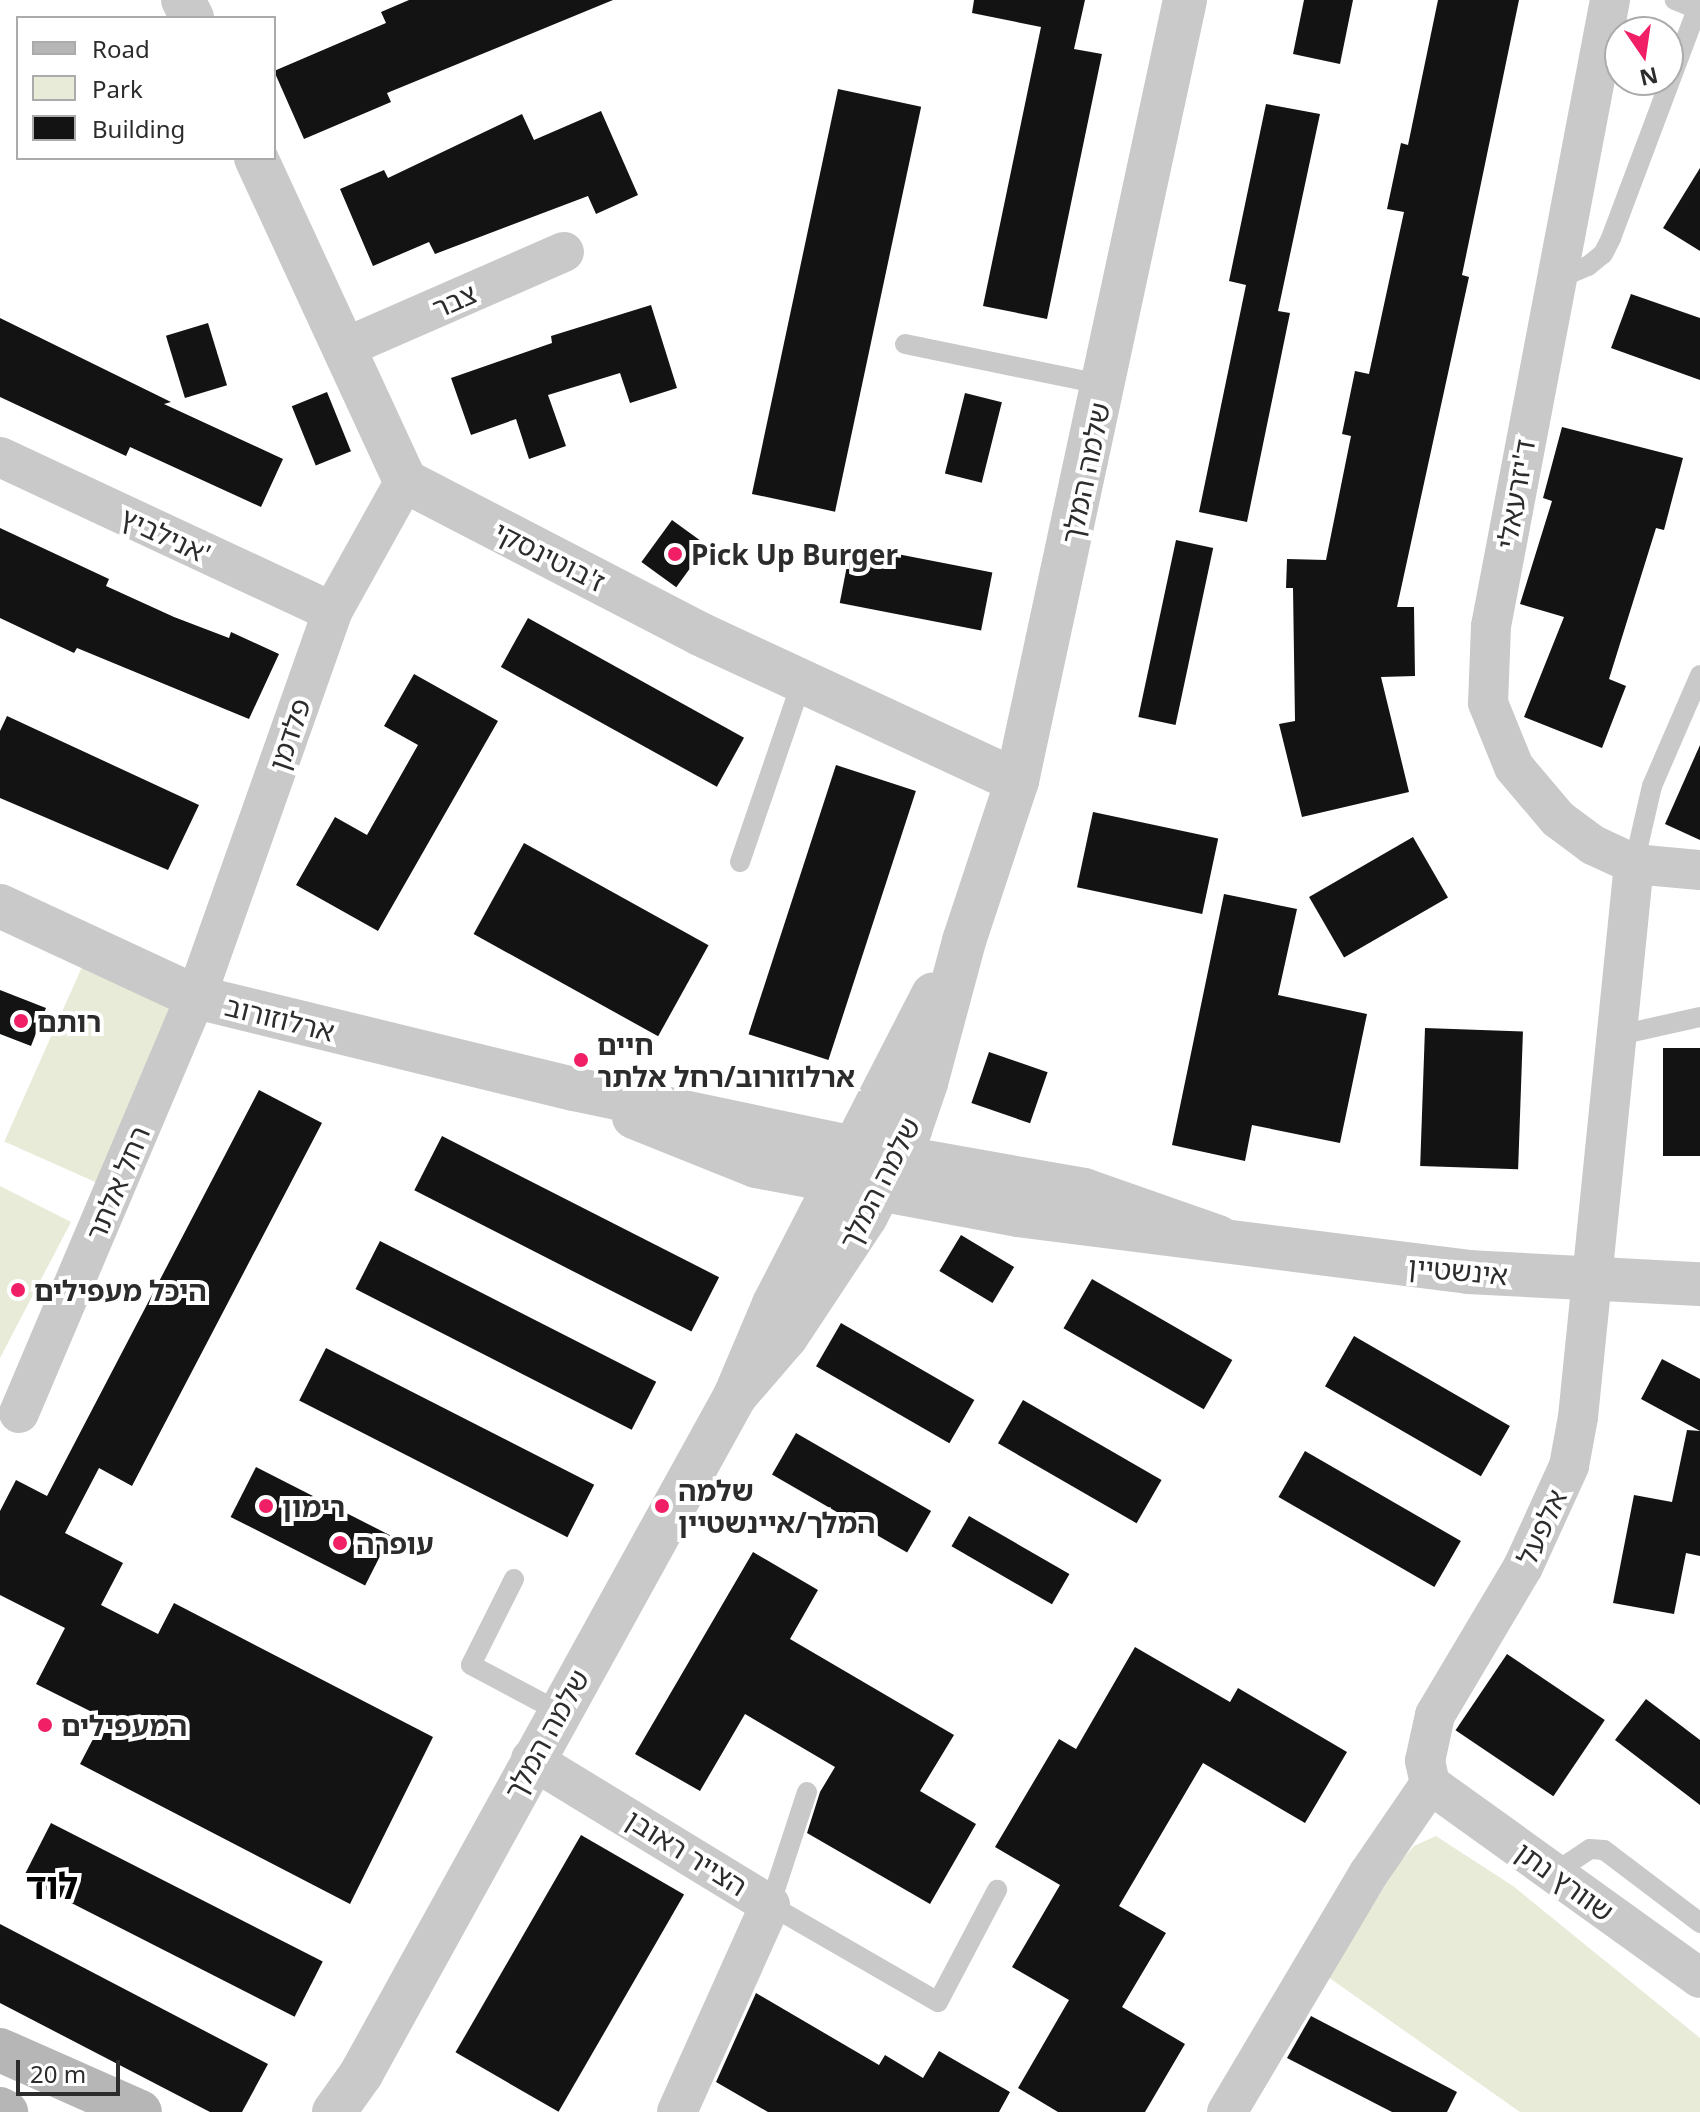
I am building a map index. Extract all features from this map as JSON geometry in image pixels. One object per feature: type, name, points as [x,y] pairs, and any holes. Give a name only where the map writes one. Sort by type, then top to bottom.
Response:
[{"type":"main road","points":[[0,2050],[140,2112]]},
{"type":"main road","points":[[0,2109],[6,2112]]},
{"type":"street","name":"שלמה המלך","points":[[735,1396],[829,1277],[888,1175],[926,1083],[964,941],[1017,781],[1185,0]]},
{"type":"street","name":"ד'יזרעאלי","points":[[1610,0],[1553,281],[1491,626],[1488,703],[1498,736],[1533,792],[1593,845],[1634,864],[1700,870]]},
{"type":"street","points":[[257,160],[405,481]]},
{"type":"street","name":"צבר","points":[[344,348],[564,252]]},
{"type":"street","name":"אנילביץ'","points":[[0,457],[332,612]]},
{"type":"street","name":"פלדמן","points":[[196,997],[332,612],[405,481]]},
{"type":"street","name":"ז'בוטינסקי","points":[[405,481],[802,681],[1017,781]]},
{"type":"street","name":"אלפעל","points":[[1430,1784],[1425,1761],[1435,1715],[1523,1567],[1569,1466],[1578,1417],[1588,1280],[1634,864]]},
{"type":"street","name":"ארלוזורוב","points":[[0,906],[196,997],[574,1089],[722,1155],[843,1166]]},
{"type":"street","name":"שלמה המלך","points":[[334,2112],[359,2093],[531,1759],[735,1396],[843,1166],[964,941]]},
{"type":"street","name":"רחל אלתר","points":[[19,1413],[196,997]]},
{"type":"street","name":"אינשטיין","points":[[843,1166],[888,1175],[1018,1215],[1218,1237],[1361,1260],[1588,1280],[1700,1284]]},
{"type":"street","name":"הצייר ראובן","points":[[531,1759],[770,1905],[677,2112]]},
{"type":"street","points":[[1227,2112],[1369,1873],[1430,1784]]},
{"type":"street","name":"שוורץ נתן","points":[[1430,1784],[1700,1977]]},
{"type":"lane","points":[[1553,281],[1588,266],[1603,254],[1611,238],[1697,9],[1675,0]]},
{"type":"lane","points":[[905,344],[1104,385]]},
{"type":"lane","points":[[1634,864],[1652,786],[1700,675]]},
{"type":"lane","points":[[740,862],[802,681]]},
{"type":"lane","points":[[1615,1036],[1700,1017]]},
{"type":"lane","points":[[514,1579],[471,1665],[558,1711]]},
{"type":"lane","points":[[807,1792],[770,1905],[938,2002],[997,1890]]},
{"type":"lane","points":[[1554,1873],[1590,1849],[1604,1850],[1700,1923]]},
{"type":"green space","points":[[82,967],[175,1008],[97,1183],[4,1141]]},
{"type":"green space","name":"היכל מעפילים","points":[[0,1186],[71,1222],[0,1358]]},
{"type":"green space","points":[[1436,1836],[1513,1886],[1700,2038],[1700,2112],[1520,2112],[1328,1977],[1399,1863],[1414,1846]]},
{"type":"building","points":[[409,0],[613,0],[387,93],[391,102],[304,139],[276,70],[386,23],[381,12]]},
{"type":"building","points":[[974,0],[1085,0],[1074,49],[1102,54],[1047,319],[983,306],[1041,27],[972,13]]},
{"type":"building","points":[[1304,0],[1353,0],[1340,64],[1293,54]]},
{"type":"building","points":[[1438,0],[1519,0],[1462,275],[1469,277],[1397,607],[1414,607],[1415,676],[1381,677],[1409,792],[1302,817],[1279,724],[1295,721],[1293,588],[1286,588],[1287,559],[1326,560],[1351,436],[1342,434],[1355,371],[1369,374],[1404,212],[1387,209],[1401,143],[1408,145]]},
{"type":"building","points":[[838,89],[921,107],[835,512],[752,494]]},
{"type":"building","points":[[1266,104],[1320,114],[1278,311],[1290,313],[1247,522],[1199,512],[1246,285],[1229,281]]},
{"type":"building","points":[[601,111],[638,195],[596,214],[588,196],[435,254],[429,242],[373,266],[340,189],[384,170],[388,178],[522,114],[534,140]]},
{"type":"building","points":[[1700,168],[1700,251],[1663,228]]},
{"type":"building","points":[[1631,294],[1700,318],[1700,380],[1611,348]]},
{"type":"building","points":[[651,305],[677,388],[630,403],[620,373],[548,395],[566,446],[529,459],[516,419],[471,435],[451,378],[552,343],[551,336]]},
{"type":"building","points":[[0,318],[171,402],[164,404],[283,459],[261,507],[130,447],[126,456],[0,397]]},
{"type":"building","points":[[208,323],[227,385],[185,398],[166,336]]},
{"type":"building","points":[[327,392],[351,451],[316,466],[292,406]]},
{"type":"building","points":[[965,393],[1002,402],[982,483],[945,474]]},
{"type":"building","points":[[1562,427],[1683,458],[1664,530],[1656,528],[1609,679],[1626,686],[1602,748],[1524,717],[1564,617],[1520,604],[1552,501],[1543,498]]},
{"type":"building","name":"Pick Up Burger","points":[[672,520],[707,545],[676,587],[641,562]]},
{"type":"building","points":[[0,528],[109,579],[106,586],[174,617],[229,638],[231,632],[279,654],[249,719],[77,648],[74,653],[0,618]]},
{"type":"building","points":[[1176,540],[1213,548],[1176,725],[1138,717]]},
{"type":"building","points":[[851,545],[992,572],[981,630],[840,603]]},
{"type":"building","points":[[528,618],[744,738],[717,787],[501,667]]},
{"type":"building","points":[[414,674],[498,721],[378,931],[296,885],[335,817],[367,835],[418,745],[384,726]]},
{"type":"building","points":[[7,716],[199,805],[168,870],[0,798],[0,731]]},
{"type":"building","points":[[1700,745],[1700,840],[1665,824]]},
{"type":"building","points":[[836,765],[916,791],[828,1060],[749,1034]]},
{"type":"building","points":[[1093,812],[1218,839],[1202,914],[1077,887]]},
{"type":"building","points":[[1413,837],[1448,898],[1344,958],[1309,897]]},
{"type":"building","points":[[524,843],[709,945],[658,1036],[474,934]]},
{"type":"building","points":[[1224,894],[1297,909],[1278,995],[1367,1014],[1340,1143],[1252,1125],[1245,1161],[1172,1145]]},
{"type":"building","name":"רותם","points":[[0,990],[46,1008],[31,1046],[0,1034]]},
{"type":"building","points":[[1425,1028],[1523,1031],[1518,1169],[1420,1166]]},
{"type":"building","points":[[1663,1048],[1700,1048],[1700,1156],[1663,1156]]},
{"type":"building","points":[[989,1052],[1048,1072],[1030,1123],[971,1103]]},
{"type":"building","points":[[259,1090],[322,1123],[132,1486],[99,1468],[65,1533],[123,1563],[101,1605],[158,1634],[174,1603],[433,1737],[350,1904],[80,1764],[104,1718],[36,1684],[65,1628],[0,1595],[0,1511],[16,1480],[47,1496]]},
{"type":"building","points":[[442,1136],[719,1277],[691,1332],[414,1190]]},
{"type":"building","points":[[961,1235],[1014,1267],[993,1303],[939,1271]]},
{"type":"building","points":[[380,1241],[656,1382],[632,1430],[355,1289]]},
{"type":"building","points":[[1092,1279],[1232,1360],[1204,1409],[1064,1328]]},
{"type":"building","points":[[841,1323],[974,1400],[949,1443],[816,1366]]},
{"type":"building","points":[[1354,1336],[1510,1426],[1481,1476],[1325,1386]]},
{"type":"building","points":[[326,1348],[594,1485],[567,1537],[299,1401]]},
{"type":"building","points":[[1662,1359],[1700,1379],[1700,1431],[1641,1399]]},
{"type":"building","points":[[1023,1400],[1162,1480],[1137,1523],[998,1443]]},
{"type":"building","points":[[1687,1430],[1700,1431],[1700,1556],[1686,1553],[1674,1614],[1613,1603],[1634,1495],[1672,1502]]},
{"type":"building","points":[[796,1433],[931,1511],[907,1553],[772,1475]]},
{"type":"building","points":[[1305,1451],[1461,1541],[1434,1587],[1278,1497]]},
{"type":"building","points":[[256,1467],[391,1536],[365,1585],[231,1517]]},
{"type":"building","points":[[969,1516],[1069,1574],[1052,1604],[952,1546]]},
{"type":"building","points":[[753,1552],[818,1590],[790,1639],[954,1735],[920,1791],[976,1824],[930,1904],[807,1833],[820,1792],[835,1767],[745,1714],[700,1791],[635,1754]]},
{"type":"building","points":[[1135,1647],[1230,1702],[1238,1688],[1347,1752],[1305,1823],[1203,1763],[1119,1906],[1166,1933],[1122,2007],[1185,2044],[1145,2112],[1058,2112],[1018,2088],[1069,2000],[1012,1967],[1060,1885],[995,1847],[1059,1739],[1076,1749]]},
{"type":"building","points":[[1507,1654],[1605,1720],[1553,1796],[1456,1730]]},
{"type":"building","points":[[1646,1699],[1700,1740],[1700,1805],[1615,1740]]},
{"type":"building","points":[[51,1823],[323,1961],[295,2017],[23,1878]]},
{"type":"building","points":[[581,1835],[684,1894],[559,2112],[456,2052]]},
{"type":"building","points":[[0,1924],[268,2064],[242,2112],[210,2112],[0,2003]]},
{"type":"building","points":[[756,1993],[879,2065],[885,2055],[923,2078],[939,2051],[1010,2092],[999,2112],[768,2112],[716,2082]]},
{"type":"building","points":[[1311,2016],[1457,2092],[1447,2112],[1392,2112],[1287,2058]]},
{"type":"place","name":"Pick Up Burger","points":[[675,554]]},
{"type":"place","name":"רותם","points":[[21,1021]]},
{"type":"place","name":"חיים ארלוזורוב/רחל אלתר","points":[[581,1060]]},
{"type":"place","name":"היכל מעפילים","points":[[18,1290]]},
{"type":"place","name":"רימון","points":[[266,1506]]},
{"type":"place","name":"שלמה המלך/איינשטיין","points":[[662,1506]]},
{"type":"place","name":"עופרה","points":[[340,1543]]},
{"type":"place","name":"המעפילים","points":[[45,1725]]},
{"type":"district","name":"לוד","points":[[52,1886]]}]
